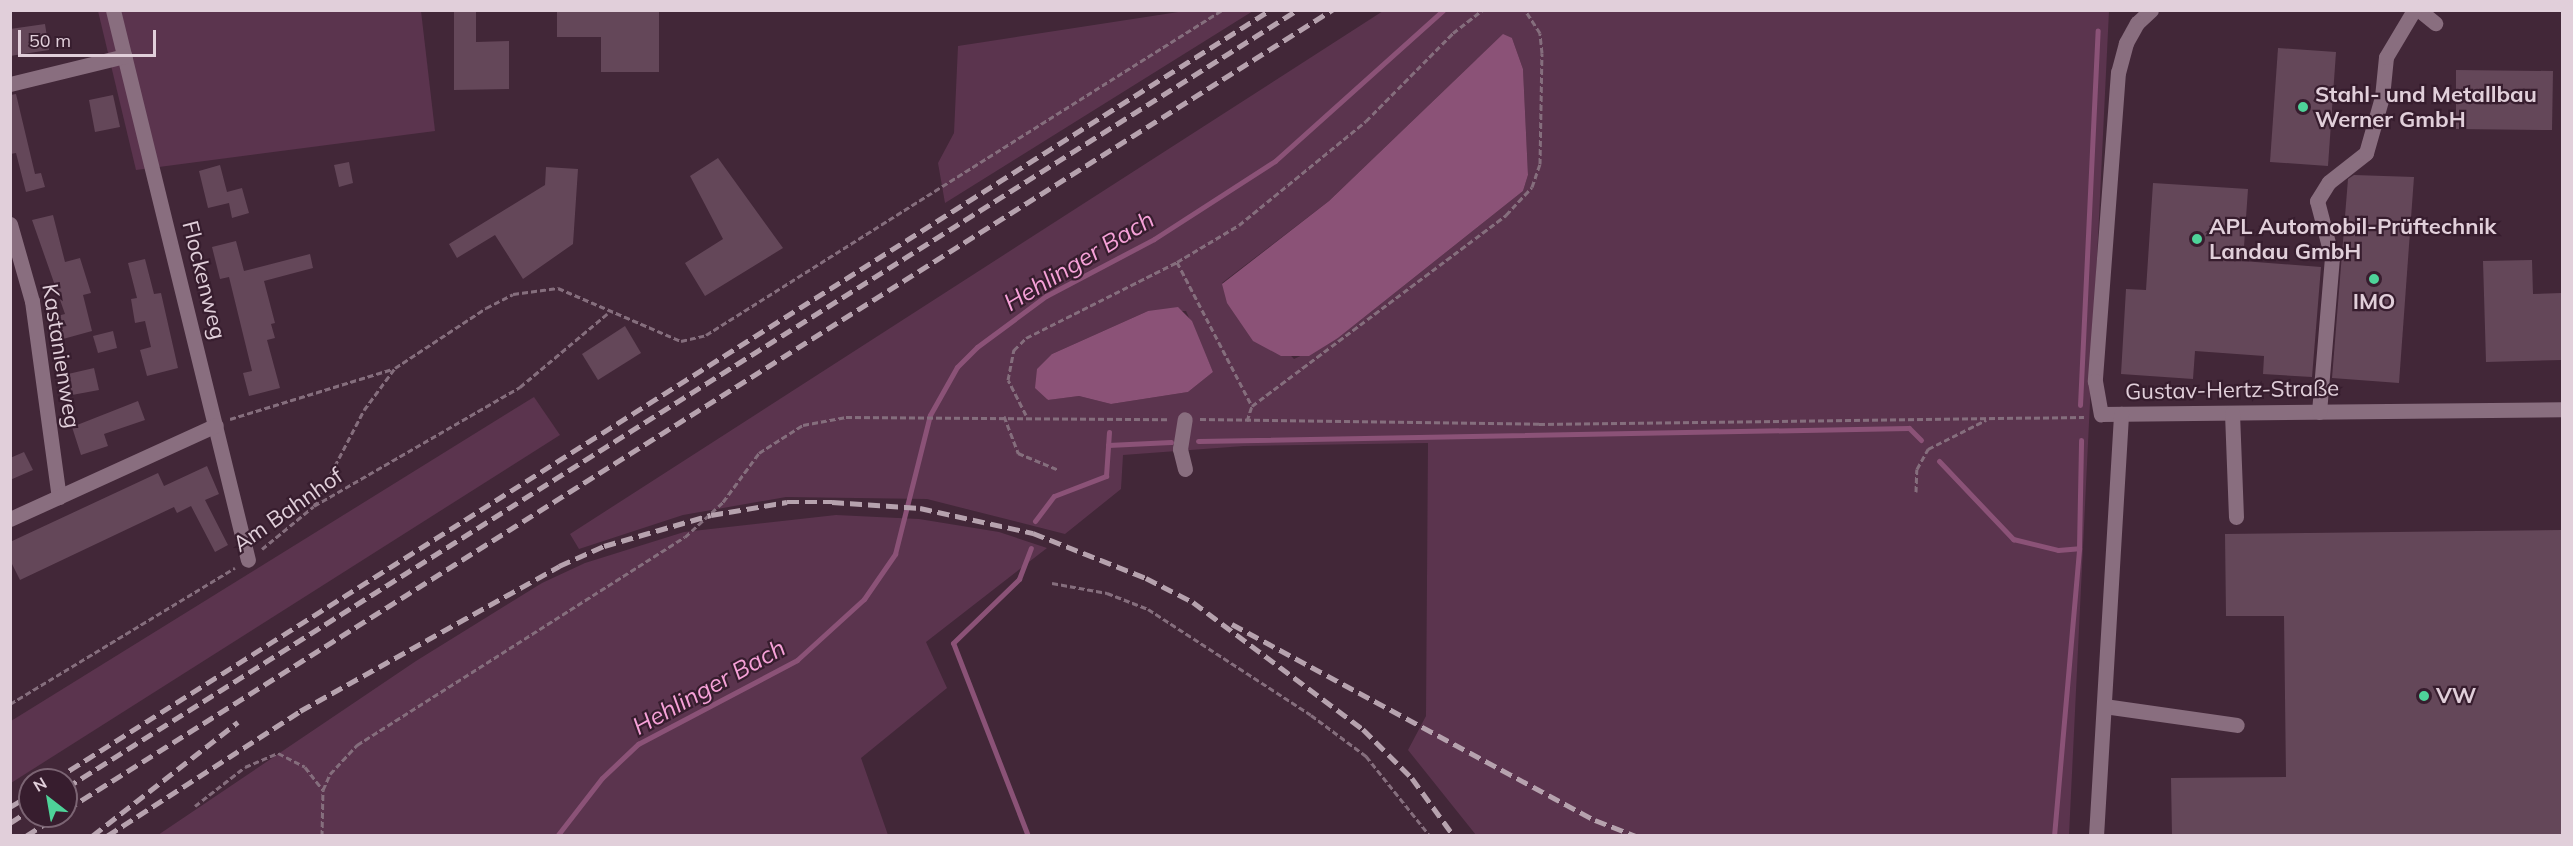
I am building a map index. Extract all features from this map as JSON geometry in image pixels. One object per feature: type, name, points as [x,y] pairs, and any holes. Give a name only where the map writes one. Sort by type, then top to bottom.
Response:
[{"type":"street","name":"Flockenweg","points":[[113,10],[248,560]]},
{"type":"street","name":"Gustav-Hertz-Straße","points":[[2151,10],[2131,33],[2118,72],[2095,381],[2101,414],[2562,409]]},
{"type":"street","points":[[2319,412],[2332,258],[2317,201],[2329,182],[2366,153],[2382,97],[2386,57],[2416,10],[2436,23]]},
{"type":"street","points":[[10,84],[125,56]]},
{"type":"street","name":"Kastanienweg","points":[[10,224],[32,301],[59,497]]},
{"type":"street","points":[[2232,413],[2236,517]]},
{"type":"street","points":[[2096,836],[2121,414]]},
{"type":"street","points":[[1185,419],[1179,449],[1185,469]]},
{"type":"street","points":[[10,519],[216,424]]},
{"type":"street","points":[[2104,706],[2236,725]]},
{"type":"path","points":[[216,424],[395,369],[513,294],[558,288],[607,313],[654,327],[681,341],[706,335],[1222,10]]},
{"type":"path","points":[[1026,415],[1008,380],[1014,350],[1026,338],[1177,262],[1273,200],[1366,121],[1453,33],[1482,10]]},
{"type":"path","points":[[1247,421],[1252,406],[1522,202],[1540,164],[1542,53],[1540,33],[1525,10]]},
{"type":"path","points":[[1177,262],[1252,406]]},
{"type":"path","name":"Am Bahnhof","points":[[10,704],[248,560],[314,506],[520,387],[607,313]]},
{"type":"path","points":[[314,506],[364,410],[395,369]]},
{"type":"path","points":[[322,836],[323,790],[342,758],[365,740],[698,526],[723,502],[759,453],[779,438],[826,418],[944,421],[1026,415],[1247,421],[1539,424],[1987,419],[2101,414]]},
{"type":"path","points":[[1004,416],[1018,453],[1059,470]]},
{"type":"path","points":[[1916,492],[1917,469],[1928,449],[1987,419]]},
{"type":"path","points":[[1052,583],[1107,593],[1148,609],[1311,715],[1366,756],[1430,836]]},
{"type":"path","points":[[195,806],[245,767],[278,753],[305,767],[323,790]]},
{"type":"shaded area","points":[[98,11],[421,11],[435,131],[136,170]]},
{"type":"shaded area","points":[[1185,11],[1253,11],[945,203],[938,163],[954,133],[958,46]]},
{"type":"shaded area","points":[[1383,11],[2109,11],[2069,835],[1476,835],[1408,750],[1426,716],[1428,443],[1244,446],[1123,455],[1121,489],[1065,534],[927,499],[786,497],[683,515],[579,549],[570,534]],"holes":[[[1512,38],[1523,69],[1528,175],[1523,191],[1338,338],[1294,359],[1222,283],[1329,201],[1476,60]],[[1148,311],[1186,311],[1213,372],[1188,392],[1111,404],[1079,396],[1047,400],[1052,354]]]},
{"type":"shaded area","points":[[1503,34],[1512,38],[1523,69],[1528,175],[1523,191],[1338,338],[1309,356],[1281,356],[1253,341],[1227,303],[1222,284],[1329,201]]},
{"type":"shaded area","points":[[1178,307],[1192,321],[1213,372],[1188,392],[1111,404],[1079,396],[1048,400],[1035,388],[1037,369],[1052,354],[1148,311]]},
{"type":"shaded area","points":[[534,397],[560,435],[35,768],[18,768],[18,779],[11,783],[11,721]]},
{"type":"shaded area","points":[[836,515],[919,519],[999,532],[1047,548],[926,642],[947,688],[861,758],[888,835],[158,835],[416,661],[542,583],[585,563],[684,532]]},
{"type":"building","points":[[454,10],[476,10],[476,42],[509,41],[509,89],[454,90]]},
{"type":"building","points":[[557,10],[659,10],[659,72],[601,72],[601,37],[557,37]]},
{"type":"building","points":[[45,24],[49,50],[10,56],[10,29]]},
{"type":"building","name":"Stahl- und Metallbau Werner GmbH","points":[[2278,48],[2336,52],[2328,166],[2270,162]]},
{"type":"building","points":[[2456,70],[2553,71],[2552,130],[2456,129]]},
{"type":"building","points":[[16,94],[35,174],[41,173],[45,187],[26,192],[16,153],[10,154],[10,95]]},
{"type":"building","points":[[113,95],[120,127],[95,132],[89,100]]},
{"type":"building","points":[[718,158],[783,248],[705,296],[685,263],[723,239],[690,176]]},
{"type":"building","points":[[349,162],[353,183],[339,187],[334,165]]},
{"type":"building","points":[[220,165],[227,192],[242,188],[249,213],[232,218],[229,203],[208,208],[199,171]]},
{"type":"building","points":[[546,167],[578,169],[573,244],[523,279],[495,235],[457,258],[449,244],[545,185]]},
{"type":"building","name":"IMO","points":[[2354,175],[2414,177],[2399,383],[2332,378],[2348,179]]},
{"type":"building","name":"APL Automobil-Prüftechnik Landau GmbH","points":[[2153,183],[2248,189],[2243,261],[2321,267],[2312,377],[2263,374],[2264,356],[2195,351],[2193,379],[2121,374],[2126,289],[2146,290]]},
{"type":"building","points":[[53,215],[65,262],[80,258],[91,293],[83,295],[92,331],[63,339],[57,316],[65,314],[32,220]]},
{"type":"building","points":[[236,241],[244,271],[310,254],[313,268],[264,281],[275,323],[271,324],[275,338],[267,340],[280,388],[249,396],[243,373],[252,371],[229,277],[220,279],[212,247]]},
{"type":"building","points":[[145,259],[154,294],[161,293],[178,368],[147,376],[140,350],[151,347],[145,321],[135,323],[131,299],[137,298],[128,263]]},
{"type":"building","points":[[2532,260],[2533,294],[2562,293],[2562,360],[2486,362],[2483,261]]},
{"type":"building","points":[[625,326],[641,353],[598,380],[582,354]]},
{"type":"building","points":[[113,331],[117,348],[98,353],[93,336]]},
{"type":"building","points":[[94,368],[99,390],[72,395],[68,374]]},
{"type":"building","points":[[138,401],[145,420],[104,434],[108,446],[81,455],[72,427]]},
{"type":"building","points":[[24,452],[33,470],[10,480],[10,458]]},
{"type":"building","points":[[207,466],[219,494],[205,500],[228,545],[215,552],[191,506],[177,513],[174,507],[20,580],[10,560],[10,542],[158,473],[164,486]]},
{"type":"building","name":"VW","points":[[2562,530],[2562,836],[2172,836],[2171,778],[2286,777],[2284,616],[2226,616],[2225,534]]},
{"type":"waterway","name":"Hehlinger Bach","points":[[557,836],[602,778],[638,744],[797,660],[864,599],[895,554],[930,415],[957,367],[977,347],[1046,296],[1154,239],[1275,161],[1443,10]]},
{"type":"waterway","points":[[2080,405],[2098,30]]},
{"type":"waterway","points":[[1198,441],[1909,428],[1921,440]]},
{"type":"waterway","points":[[1035,521],[1054,496],[1106,476],[1109,432]]},
{"type":"waterway","points":[[2054,836],[2079,548],[2081,440]]},
{"type":"waterway","points":[[1108,445],[1171,442]]},
{"type":"waterway","points":[[1939,461],[2013,539],[2058,550],[2079,548]]},
{"type":"waterway","points":[[1028,836],[953,643],[1019,579],[1031,548]]},
{"type":"railway","points":[[73,768],[1270,10]]},
{"type":"railway","points":[[78,780],[1297,10]]},
{"type":"railway","points":[[78,802],[1332,10]]},
{"type":"railway","points":[[107,836],[300,711],[559,566],[604,546],[711,515],[787,502],[832,502],[920,508],[1033,533],[1146,578],[1193,602],[1363,729],[1412,778],[1454,836]]},
{"type":"railway","points":[[1232,624],[1595,820],[1636,836]]},
{"type":"railway","points":[[92,836],[238,722]]},
{"type":"railway","points":[[10,807],[18,802]]},
{"type":"railway","points":[[10,823],[18,818]]},
{"type":"railway","points":[[26,836],[38,828]]},
{"type":"place","name":"Stahl- und Metallbau Werner GmbH","points":[[2303,107]]},
{"type":"place","name":"APL Automobil-Prüftechnik Landau GmbH","points":[[2197,239]]},
{"type":"place","name":"IMO","points":[[2374,279]]},
{"type":"place","name":"VW","points":[[2424,696]]}]
